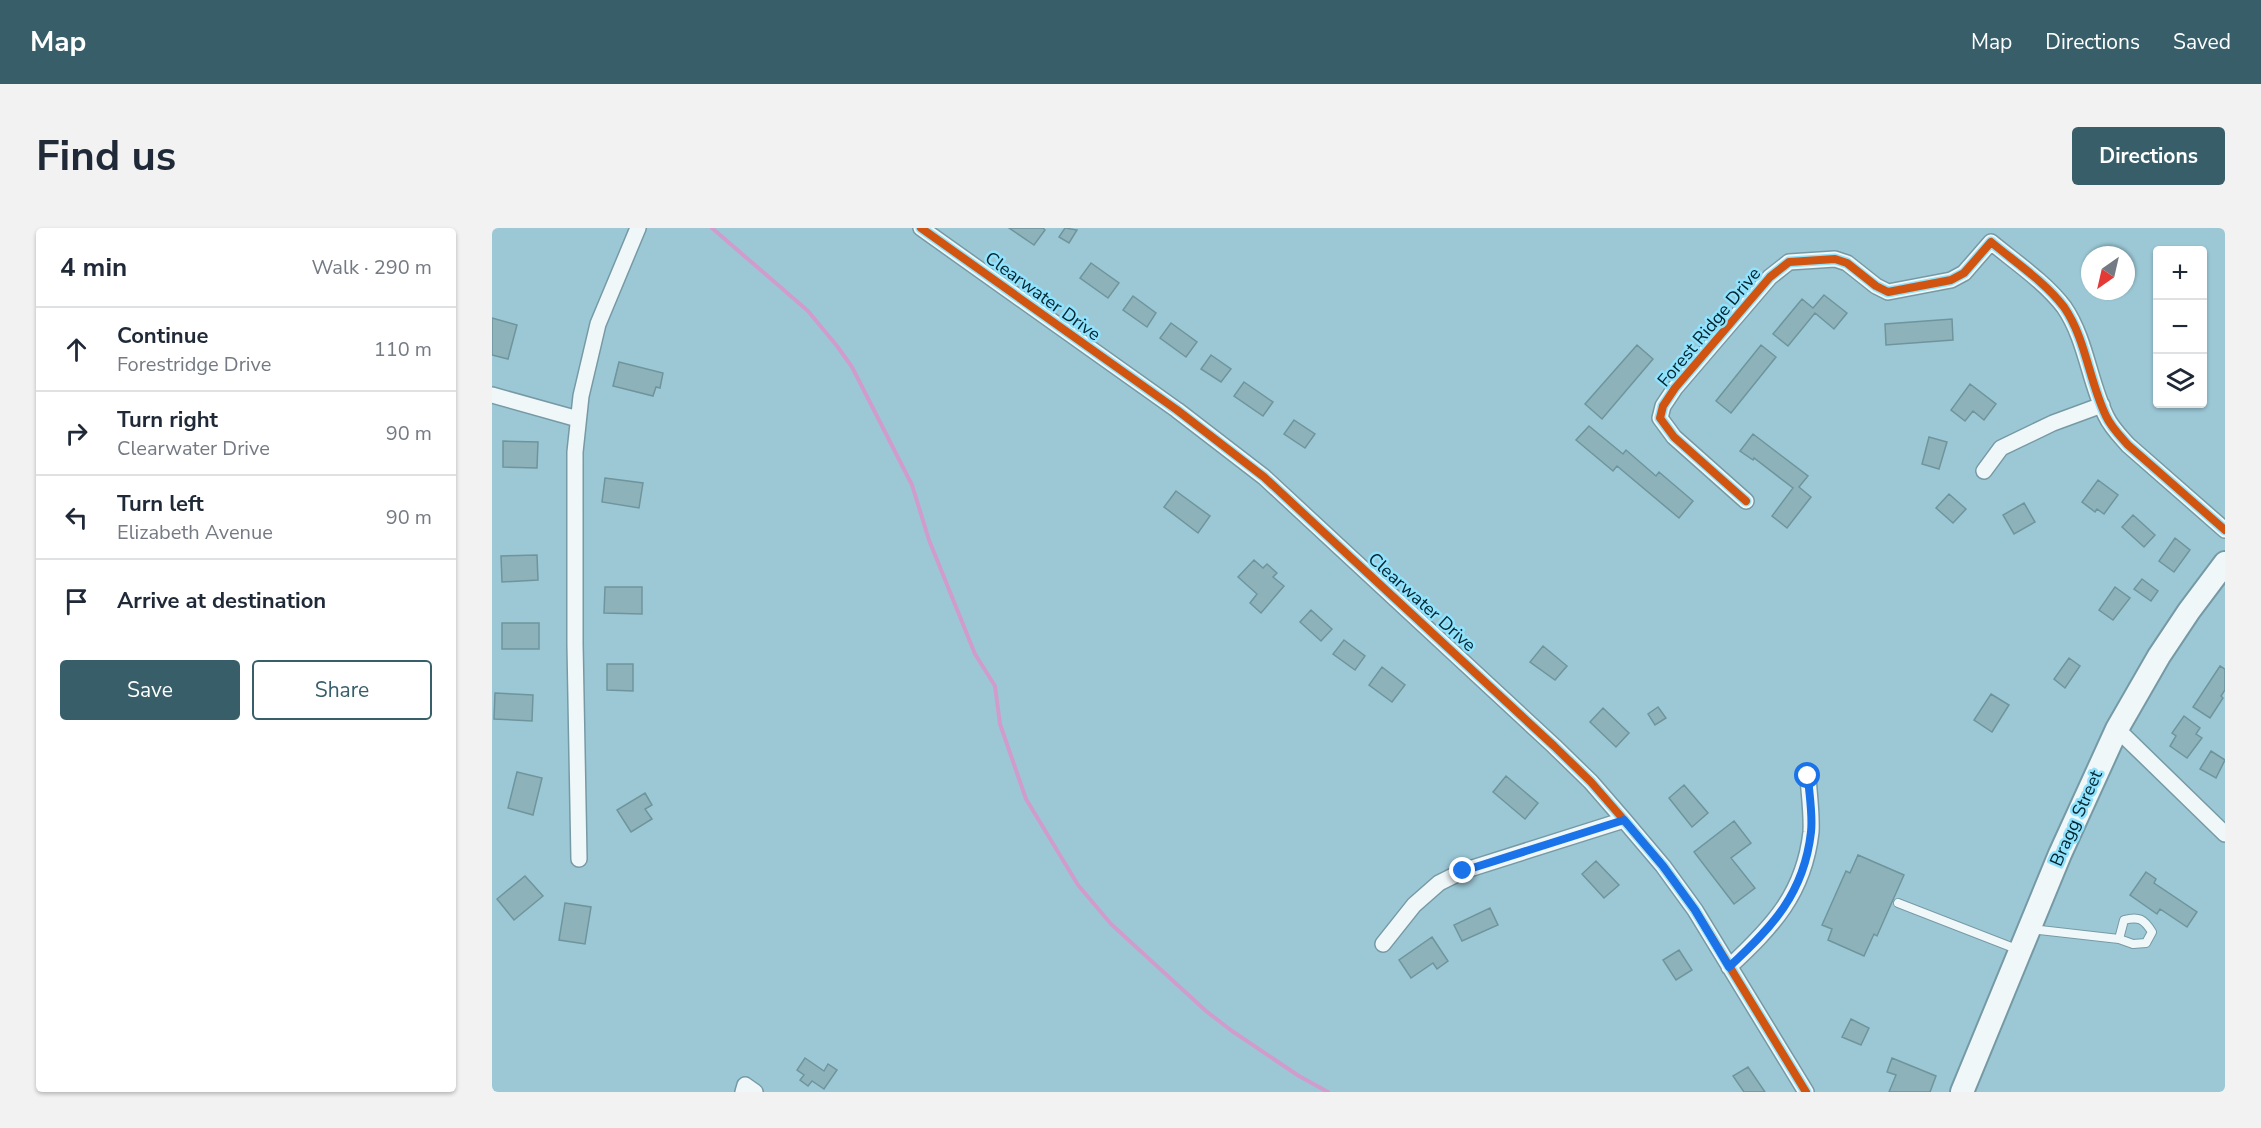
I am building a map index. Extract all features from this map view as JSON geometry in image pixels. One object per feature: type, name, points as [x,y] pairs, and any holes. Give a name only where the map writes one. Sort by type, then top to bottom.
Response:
[{"type":"street","points":[[579,859],[574,538],[575,452],[581,396],[598,324],[638,228]]},
{"type":"street","name":"Clearwater Drive","points":[[921,228],[1178,410],[1264,477],[1506,699],[1591,782],[1663,866],[1695,910],[1806,1092]]},
{"type":"street","name":"Forest Ridge Drive","points":[[1746,501],[1674,437],[1660,418],[1663,406],[1672,392],[1770,277],[1789,262],[1834,260],[1847,264],[1876,286],[1888,291],[1951,280],[1964,273],[1991,242],[2048,290],[2064,307],[2077,330],[2102,405]]},
{"type":"street","points":[[492,395],[578,420]]},
{"type":"street","points":[[1984,471],[2001,448],[2054,423],[2102,405],[2107,418],[2128,445],[2225,530]]},
{"type":"street","name":"Bragg Street","points":[[1962,1092],[2060,854],[2117,729],[2159,656],[2225,563]]},
{"type":"street","points":[[2117,729],[2225,834]]},
{"type":"street","points":[[1729,967],[1765,933],[1788,903],[1805,863],[1811,830],[1808,776]]},
{"type":"street","points":[[1383,944],[1414,905],[1439,883],[1463,871],[1624,820]]},
{"type":"lane","points":[[1898,903],[2021,950]]},
{"type":"lane","points":[[2029,929],[2119,939],[2133,944],[2146,943],[2151,932],[2145,921],[2135,917],[2124,920],[2119,939]]},
{"type":"building","points":[[1009,228],[1043,228],[1045,230],[1034,245]]},
{"type":"building","points":[[1065,228],[1077,230],[1069,243],[1059,237]]},
{"type":"building","points":[[1091,263],[1119,283],[1108,298],[1080,278]]},
{"type":"building","points":[[1824,295],[1847,313],[1834,329],[1815,313],[1788,346],[1773,334],[1802,299],[1813,308]]},
{"type":"building","points":[[1133,296],[1156,313],[1147,327],[1123,310]]},
{"type":"building","points":[[492,318],[517,325],[508,359],[492,355]]},
{"type":"building","points":[[1952,319],[1953,340],[1886,345],[1885,324]]},
{"type":"building","points":[[1171,323],[1197,342],[1186,357],[1160,338]]},
{"type":"building","points":[[1637,345],[1653,359],[1602,419],[1585,404]]},
{"type":"building","points":[[1761,345],[1776,357],[1731,413],[1716,401]]},
{"type":"building","points":[[1211,355],[1231,369],[1221,382],[1201,369]]},
{"type":"building","points":[[619,362],[663,373],[660,388],[656,387],[653,396],[613,386]]},
{"type":"building","points":[[1244,382],[1273,402],[1263,416],[1234,396]]},
{"type":"building","points":[[1970,384],[1996,404],[1984,420],[1973,411],[1965,421],[1951,410]]},
{"type":"building","points":[[1294,420],[1315,434],[1305,448],[1284,434]]},
{"type":"building","points":[[1589,426],[1623,454],[1626,450],[1656,476],[1659,472],[1693,501],[1679,518],[1617,466],[1613,471],[1576,440]]},
{"type":"building","points":[[1753,434],[1808,476],[1799,487],[1811,497],[1787,528],[1772,516],[1793,488],[1754,458],[1753,460],[1740,451]]},
{"type":"building","points":[[1929,437],[1947,442],[1939,469],[1922,464]]},
{"type":"building","points":[[503,441],[538,442],[537,468],[503,467]]},
{"type":"building","points":[[605,478],[643,483],[639,508],[602,502]]},
{"type":"building","points":[[2098,480],[2118,495],[2104,514],[2097,509],[2095,512],[2082,502]]},
{"type":"building","points":[[1176,491],[1210,516],[1198,533],[1164,507]]},
{"type":"building","points":[[1949,494],[1966,509],[1953,523],[1936,508]]},
{"type":"building","points":[[2024,503],[2035,522],[2014,534],[2003,515]]},
{"type":"building","points":[[2133,515],[2155,535],[2144,547],[2122,527]]},
{"type":"building","points":[[2175,538],[2190,550],[2174,572],[2159,561]]},
{"type":"building","points":[[537,555],[538,580],[502,582],[501,556]]},
{"type":"building","points":[[1254,560],[1263,568],[1267,564],[1277,573],[1273,577],[1284,586],[1261,613],[1250,603],[1257,594],[1238,577]]},
{"type":"building","points":[[2142,579],[2158,591],[2151,601],[2134,589]]},
{"type":"building","points":[[605,587],[642,587],[642,614],[604,613]]},
{"type":"building","points":[[2115,587],[2130,598],[2113,620],[2099,610]]},
{"type":"building","points":[[1311,610],[1332,629],[1321,641],[1300,622]]},
{"type":"building","points":[[502,623],[539,623],[539,649],[502,649]]},
{"type":"building","points":[[1344,640],[1365,656],[1355,670],[1333,654]]},
{"type":"building","points":[[1543,646],[1567,666],[1555,680],[1530,662]]},
{"type":"building","points":[[2069,658],[2080,666],[2065,688],[2054,679]]},
{"type":"building","points":[[607,664],[633,664],[633,691],[607,690]]},
{"type":"building","points":[[2220,666],[2225,669],[2225,690],[2221,696],[2223,698],[2210,718],[2193,707]]},
{"type":"building","points":[[1382,667],[1405,685],[1392,702],[1369,685]]},
{"type":"building","points":[[495,693],[533,695],[532,721],[494,719]]},
{"type":"building","points":[[1991,694],[2009,705],[1992,732],[1974,720]]},
{"type":"building","points":[[1658,707],[1666,718],[1655,725],[1648,714]]},
{"type":"building","points":[[1603,708],[1629,733],[1616,747],[1590,722]]},
{"type":"building","points":[[2184,716],[2200,728],[2196,734],[2202,738],[2187,758],[2170,746],[2176,736],[2172,733]]},
{"type":"building","points":[[2211,751],[2225,760],[2216,778],[2200,769]]},
{"type":"building","points":[[517,772],[542,778],[533,815],[508,808]]},
{"type":"building","points":[[1506,776],[1538,803],[1525,819],[1493,792]]},
{"type":"building","points":[[1684,785],[1708,813],[1692,827],[1669,798]]},
{"type":"building","points":[[645,793],[652,805],[645,809],[652,819],[631,832],[617,810]]},
{"type":"building","points":[[1734,821],[1751,843],[1731,858],[1755,888],[1734,904],[1694,852]]},
{"type":"building","points":[[1858,855],[1904,875],[1877,936],[1874,934],[1864,956],[1828,940],[1832,929],[1822,925],[1846,871],[1850,873]]},
{"type":"building","points":[[1596,861],[1619,885],[1604,898],[1582,874]]},
{"type":"building","points":[[2146,872],[2156,879],[2154,883],[2197,912],[2187,927],[2160,909],[2157,914],[2130,895]]},
{"type":"building","points":[[525,876],[543,896],[514,920],[497,899]]},
{"type":"building","points":[[565,903],[591,907],[585,944],[559,940]]},
{"type":"building","points":[[1490,908],[1498,925],[1462,941],[1454,925]]},
{"type":"building","points":[[1432,937],[1448,961],[1437,969],[1433,963],[1411,978],[1399,960]]},
{"type":"building","points":[[1679,950],[1692,970],[1676,980],[1663,960]]},
{"type":"building","points":[[1851,1019],[1869,1028],[1861,1045],[1842,1037]]},
{"type":"building","points":[[805,1058],[824,1071],[828,1064],[837,1070],[824,1089],[812,1081],[808,1086],[800,1080],[804,1075],[797,1070]]},
{"type":"building","points":[[1892,1058],[1936,1076],[1930,1092],[1889,1092],[1896,1075],[1887,1072]]},
{"type":"building","points":[[1748,1067],[1765,1092],[1744,1092],[1733,1076]]},
{"type":"waterway","points":[[712,228],[808,311],[852,367],[912,485],[929,540],[975,654],[995,686],[1000,724],[1026,799],[1078,885],[1111,924],[1206,1011],[1299,1076],[1328,1092]]},
{"type":"cycle path","points":[[921,228],[1177,410],[1264,477],[1591,782],[1663,866],[1695,910],[1806,1092]]},
{"type":"cycle path","points":[[1746,501],[1674,437],[1660,418],[1663,406],[1675,388],[1770,277],[1789,262],[1835,259],[1847,263],[1876,286],[1888,292],[1951,280],[1964,273],[1991,242],[2039,281],[2064,307],[2082,346],[2100,403],[2116,431],[2128,445],[2225,530]]},
{"type":"route","points":[[1463,871],[1624,820],[1663,866],[1695,910],[1729,967],[1765,933],[1788,903],[1805,863],[1811,830],[1808,776]]}]
